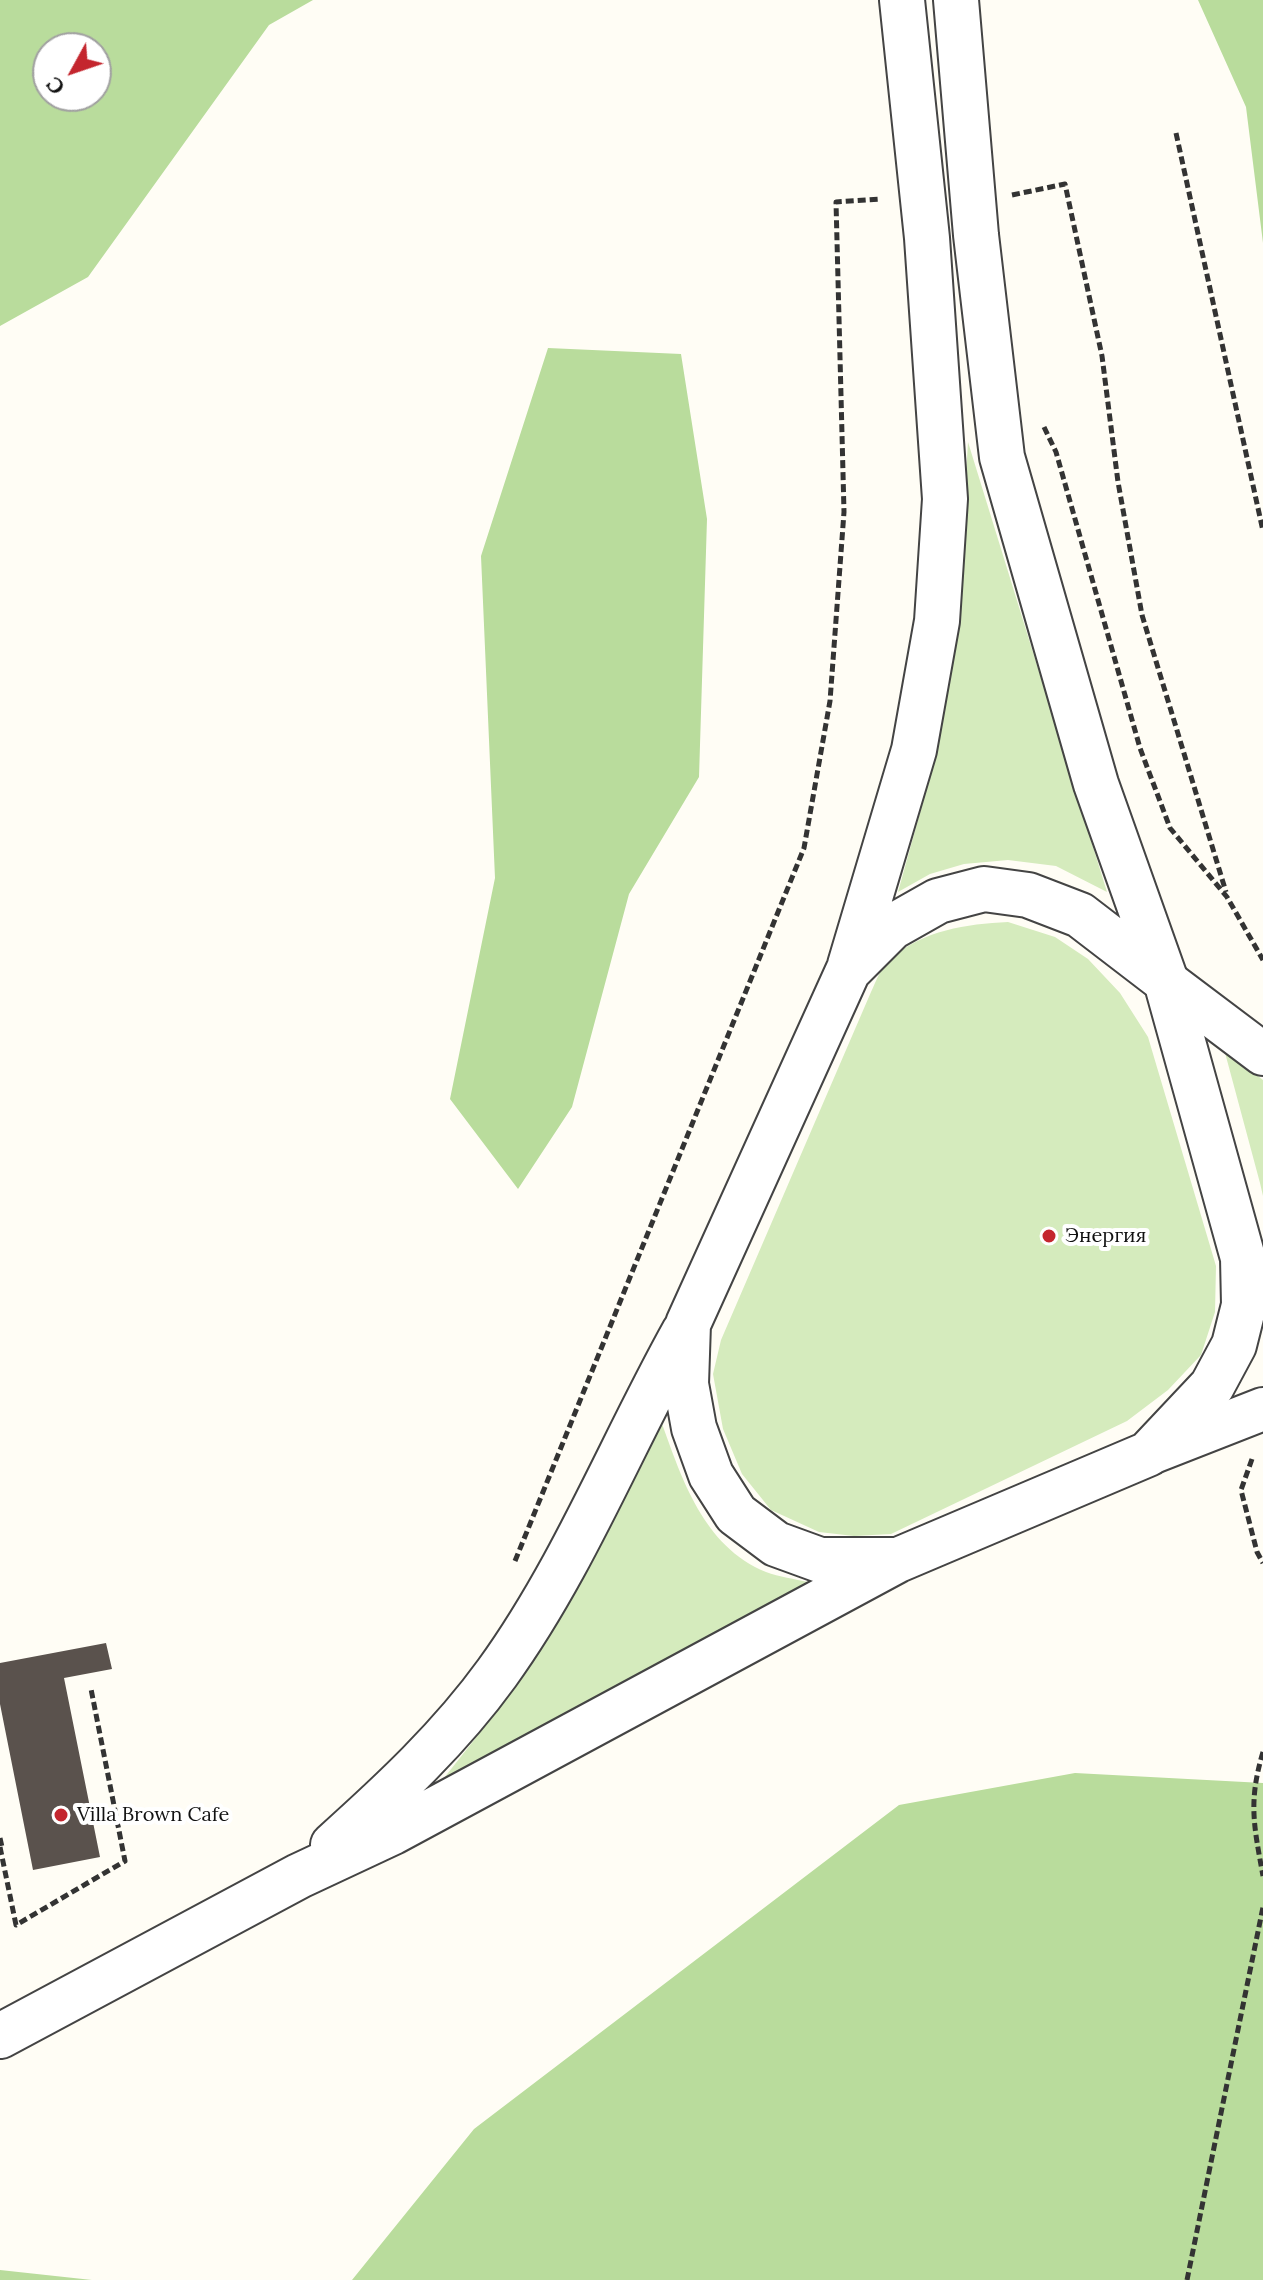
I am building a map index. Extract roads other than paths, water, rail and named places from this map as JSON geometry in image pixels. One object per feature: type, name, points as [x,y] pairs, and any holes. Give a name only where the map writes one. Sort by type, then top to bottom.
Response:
[{"type":"street","points":[[299,1876],[413,1774],[497,1674],[569,1557],[688,1324],[848,971],[914,750],[937,621],[945,499],[927,238],[902,0]]},
{"type":"street","points":[[956,0],[976,235],[1002,457],[1096,784],[1166,981],[1243,1258],[1244,1305],[1234,1345],[1212,1386],[1148,1454]]},
{"type":"street","points":[[848,971],[892,927],[938,901],[984,889],[1028,895],[1080,915],[1263,1054]]},
{"type":"street","points":[[688,1324],[686,1384],[694,1428],[711,1475],[736,1514],[776,1544],[820,1560],[898,1560]]},
{"type":"street","points":[[0,2036],[299,1876],[393,1832],[898,1560],[1263,1409]]},
{"type":"place","name":"Энергия","points":[[1049,1236]]},
{"type":"place","name":"Villa Brown Cafe","points":[[61,1815]]}]
